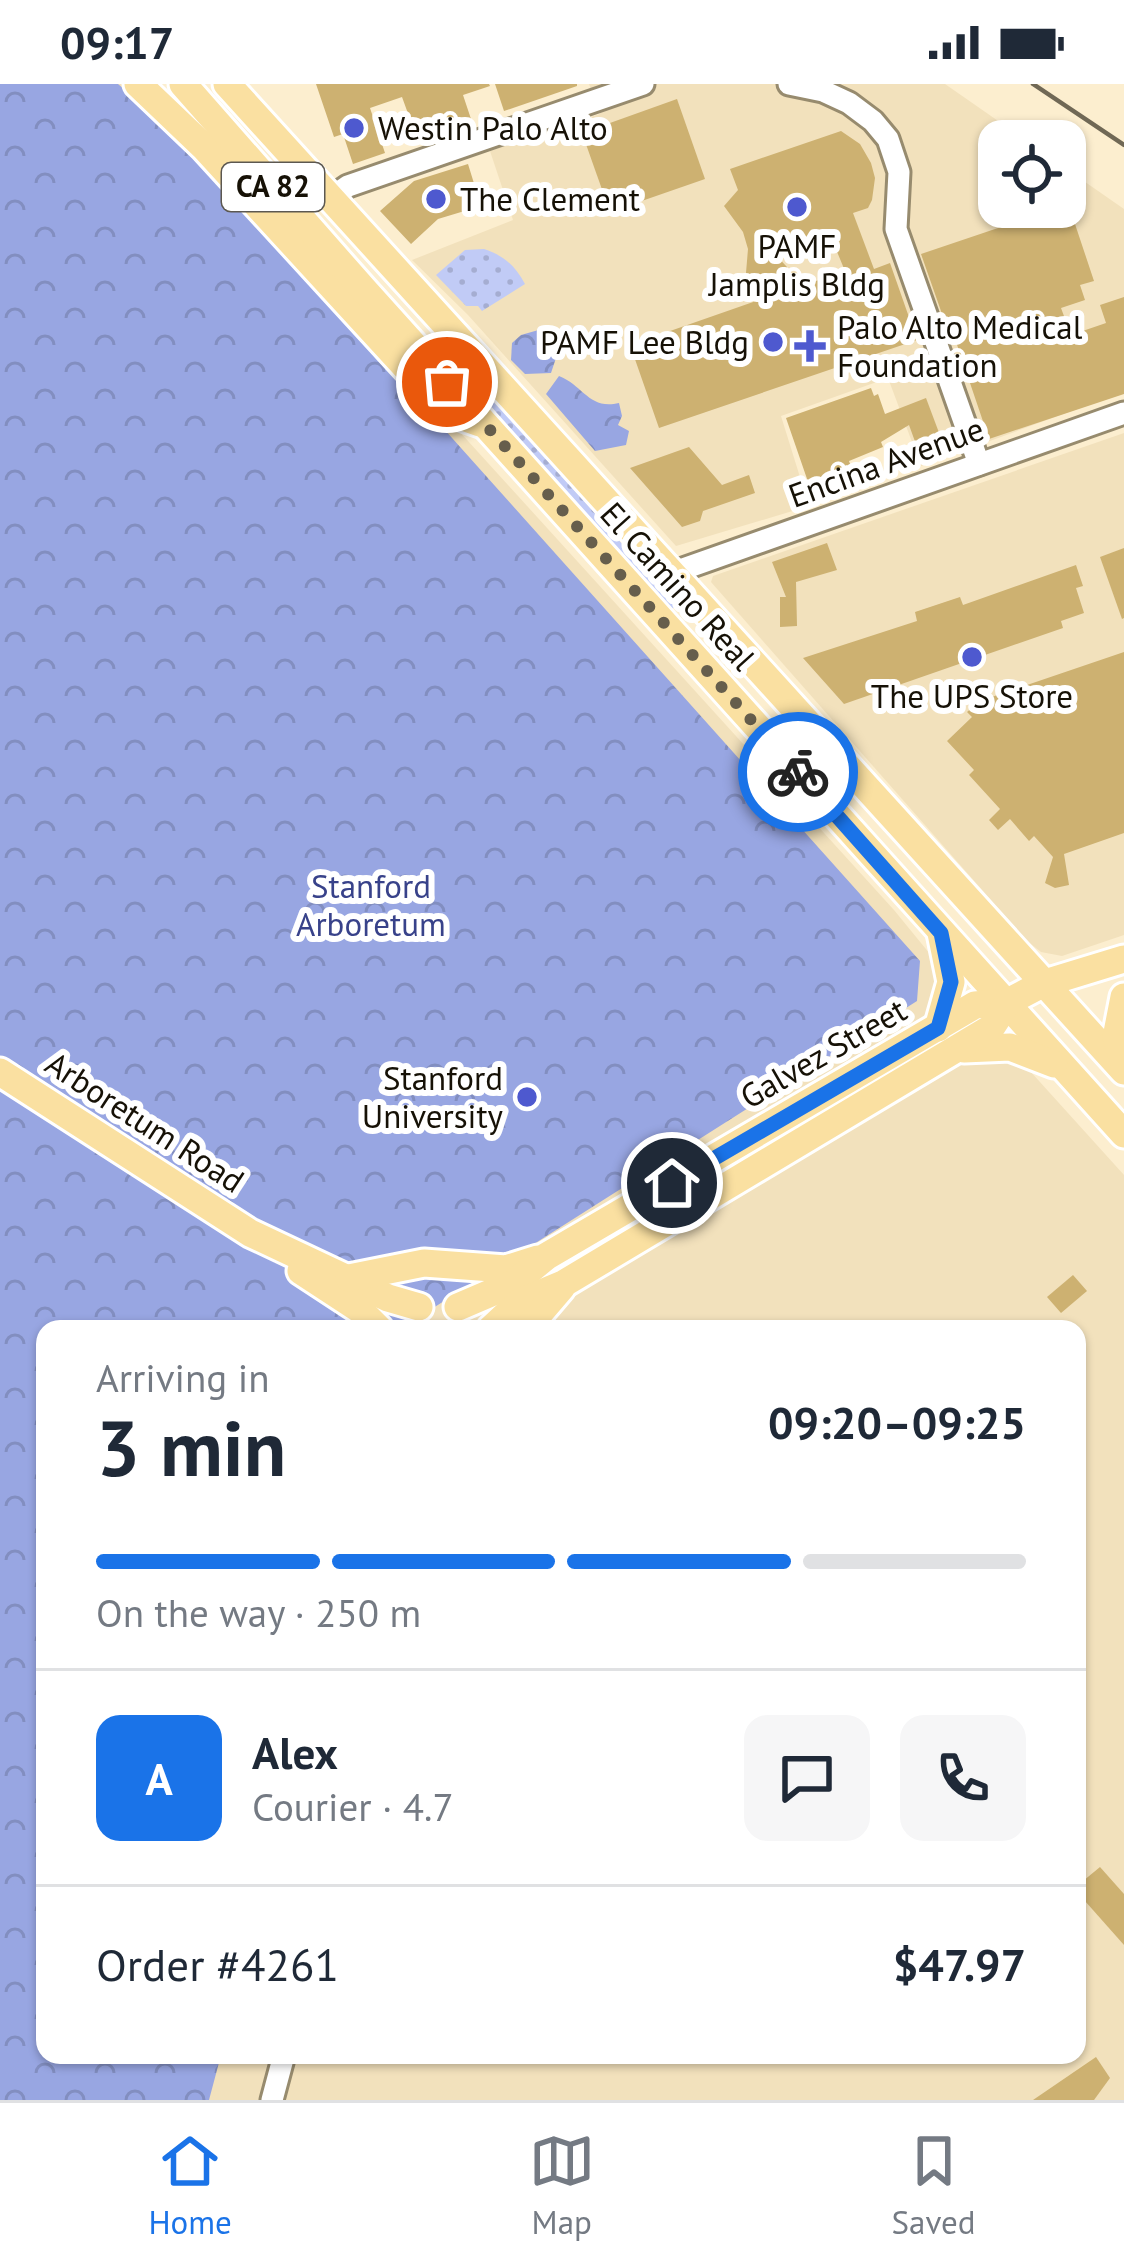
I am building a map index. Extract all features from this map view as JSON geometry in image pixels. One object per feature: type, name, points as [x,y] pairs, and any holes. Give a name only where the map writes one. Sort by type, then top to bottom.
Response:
[{"type":"main road","points":[[137,84],[204,147],[446,411],[484,424]]},
{"type":"main road","name":"El Camino Real","points":[[183,84],[1124,1134]]},
{"type":"main road","name":"El Camino Real","points":[[227,84],[1042,984]]},
{"type":"main road","points":[[941,933],[951,982],[946,1039],[1010,1047],[1066,1070]]},
{"type":"main road","name":"Galvez Street","points":[[458,1307],[514,1283],[547,1256],[946,1039],[994,1026],[1008,1003],[1042,984],[1124,959]]},
{"type":"main road","name":"CA 82","points":[[1042,984],[1124,1067]]},
{"type":"main road","points":[[1124,997],[1116,1037],[1124,1067]]},
{"type":"main road","name":"Galvez Street","points":[[501,1320],[520,1302],[563,1284],[946,1039]]},
{"type":"main road","name":"Arboretum Road","points":[[0,1072],[250,1233],[388,1298],[418,1307]]},
{"type":"main road","name":"Arboretum Road","points":[[250,1233],[370,1320]]},
{"type":"main road","points":[[349,1278],[424,1263],[506,1269],[547,1256]]},
{"type":"main road","points":[[533,1320],[563,1284]]},
{"type":"main road","points":[[406,1320],[418,1307],[436,1304],[458,1307],[472,1320]]},
{"type":"street","points":[[329,199],[348,186],[643,84]]},
{"type":"street","points":[[789,84],[823,91],[849,104],[888,139],[899,172],[896,229],[980,464]]},
{"type":"street","name":"Encina Avenue","points":[[669,574],[1124,412]]},
{"type":"street","points":[[272,2100],[282,2064]]},
{"type":"shaded area","name":"Stanford Arboretum","points":[[0,84],[135,84],[182,126],[894,910],[984,1020],[1124,1175],[1124,2100],[0,2100]]},
{"type":"shaded area","name":"Palo Alto Medical Foundation","points":[[589,84],[945,84],[997,120],[978,120],[978,228],[1086,228],[1086,183],[1124,209],[1124,392],[921,466],[888,378],[781,416],[809,506],[676,546],[468,315],[412,260],[513,220],[490,151],[600,114]]},
{"type":"shaded area","points":[[484,249],[509,262],[525,284],[482,311],[466,306],[436,275],[465,250]]},
{"type":"shaded area","points":[[480,384],[676,606],[672,609],[619,557],[472,390]]},
{"type":"shaded area","points":[[1124,433],[1124,935],[1062,956],[1041,952],[1027,941],[711,582],[713,576]]},
{"type":"green space","name":"Stanford Arboretum","points":[[0,84],[118,84],[189,144],[920,961],[917,1001],[414,1320],[36,1320],[36,2064],[219,2064],[209,2100],[0,2100]]},
{"type":"green space","points":[[542,329],[556,333],[559,349],[551,373],[525,374],[511,360],[512,343]]},
{"type":"green space","points":[[559,376],[593,400],[619,403],[618,425],[629,431],[626,445],[595,451],[546,394]]},
{"type":"building","name":"Westin Palo Alto","points":[[316,84],[490,86],[463,95],[472,122],[418,141],[402,97],[370,108],[385,153],[353,164],[343,134],[334,137]]},
{"type":"building","name":"Westin Palo Alto","points":[[495,84],[577,84],[577,86],[504,111]]},
{"type":"building","points":[[677,99],[705,179],[610,212],[582,133]]},
{"type":"building","name":"PAMF Lee Bldg","points":[[841,131],[860,144],[875,178],[868,208],[853,213],[874,269],[890,263],[917,340],[659,428],[630,345],[756,301],[746,273],[748,249],[743,232],[724,206],[738,190],[730,169]],"holes":[[[828,230],[845,271],[787,291],[787,267],[771,250]]]},
{"type":"building","name":"The Clement","points":[[468,164],[481,206],[438,219],[411,244],[380,211],[414,181]]},
{"type":"building","points":[[998,228],[1076,228],[1094,281],[1080,285],[1085,300],[1061,308],[1071,335],[1106,323],[1100,305],[1124,297],[1124,394],[989,439],[921,254]]},
{"type":"building","points":[[871,388],[885,414],[926,398],[941,438],[917,447],[909,425],[881,442],[883,447],[849,461],[858,487],[815,502],[786,418]]},
{"type":"building","points":[[689,447],[722,485],[749,475],[755,493],[703,511],[700,521],[682,527],[630,468]]},
{"type":"building","points":[[827,543],[837,570],[796,582],[797,626],[780,627],[780,597],[786,597],[772,562]]},
{"type":"building","points":[[1124,548],[1124,618],[1122,619],[1100,557]]},
{"type":"building","points":[[1076,565],[1083,586],[1076,588],[1084,613],[1061,621],[1063,628],[844,704],[803,658],[917,621],[915,612],[960,597],[963,605]]},
{"type":"building","points":[[1124,652],[1124,833],[1064,854],[1069,885],[1055,888],[1045,883],[1053,857],[1034,836],[1029,841],[1010,819],[998,830],[989,820],[1000,809],[947,741],[972,717],[967,712],[980,701]]},
{"type":"building","points":[[1073,1275],[1087,1291],[1061,1313],[1047,1297]]},
{"type":"building","points":[[1100,1867],[1124,1894],[1124,1945],[1086,1902],[1086,1879]]},
{"type":"building","points":[[1096,2057],[1110,2078],[1094,2100],[1033,2100],[1086,2064]]},
{"type":"railway","points":[[1033,84],[1124,145]]},
{"type":"way so far","points":[[447,382],[798,772]]},
{"type":"place","name":"Westin Palo Alto","points":[[354,128]]},
{"type":"place","name":"The Clement","points":[[436,199]]},
{"type":"place","name":"PAMF Jamplis Bldg","points":[[797,207]]},
{"type":"place","name":"PAMF Lee Bldg","points":[[773,342]]},
{"type":"place","name":"Palo Alto Medical Foundation","points":[[810,346]]},
{"type":"place","name":"The UPS Store","points":[[972,657]]},
{"type":"place","name":"Stanford University","points":[[527,1097]]},
{"type":"route","points":[[672,1183],[938,1028],[949,996],[951,982],[941,933],[798,772]]}]
